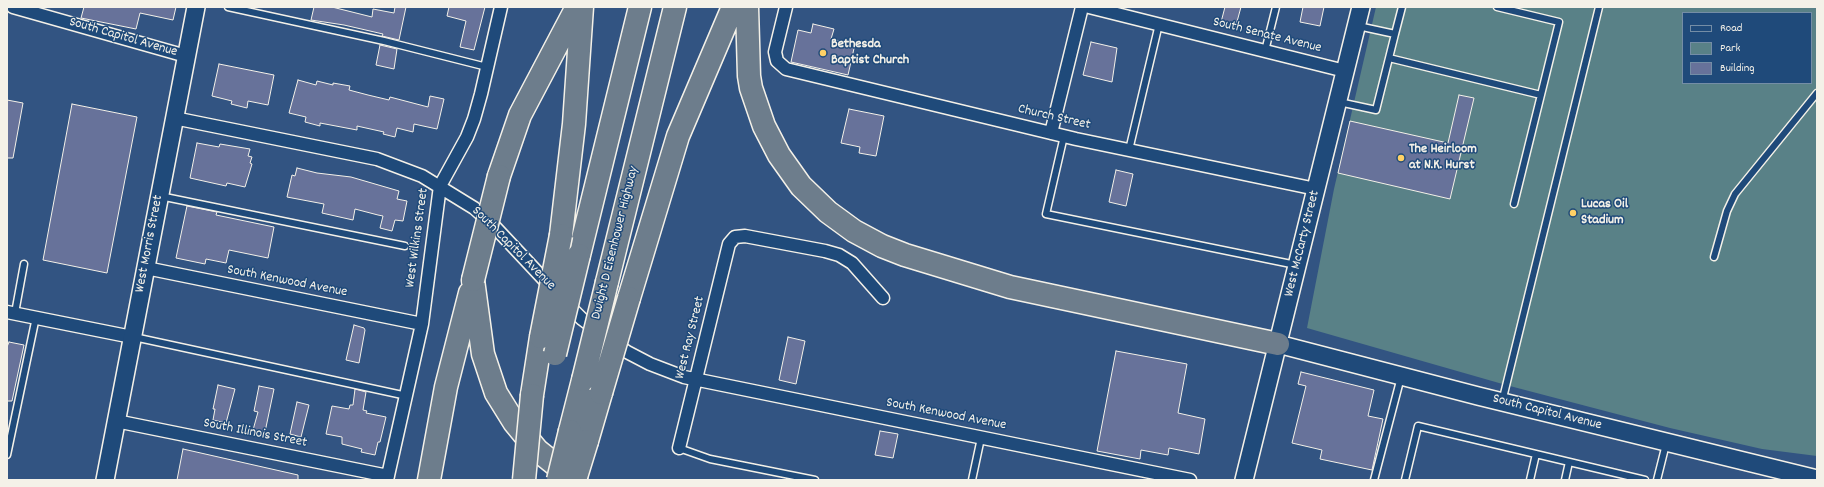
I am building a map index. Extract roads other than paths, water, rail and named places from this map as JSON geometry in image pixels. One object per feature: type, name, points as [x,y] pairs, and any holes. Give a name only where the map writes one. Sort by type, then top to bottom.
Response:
[{"type":"highway","points":[[429,480],[446,387],[499,176],[520,115],[577,7]]},
{"type":"highway","points":[[524,480],[537,400],[541,337],[561,234],[574,124],[582,7]]},
{"type":"highway","points":[[537,400],[555,354],[640,7]]},
{"type":"highway","name":"Dwight D Eisenhower Highway","points":[[558,480],[579,436],[582,380],[675,7]]},
{"type":"highway","points":[[575,480],[579,436],[601,394],[678,136],[733,7]]},
{"type":"highway","points":[[747,7],[749,76],[756,106],[764,126],[789,170],[814,200],[854,231],[870,240],[905,255],[1010,287],[1278,344]]},
{"type":"highway","points":[[473,280],[482,354],[496,393],[514,422],[537,450],[557,466],[580,480]]},
{"type":"main road","name":"West Morris Street","points":[[105,480],[196,7]]},
{"type":"main road","name":"West McCarty Street","points":[[1244,480],[1361,7]]},
{"type":"main road","name":"South Capitol Avenue","points":[[1278,344],[1502,402],[1814,479]]},
{"type":"street","name":"South Capitol Avenue","points":[[12,7],[186,56]]},
{"type":"street","name":"West Wilkins Street","points":[[387,478],[422,324],[440,186],[471,126],[488,67],[501,7]]},
{"type":"street","name":"Church Street","points":[[786,7],[775,52],[777,61],[786,69],[1064,136],[1316,189]]},
{"type":"street","points":[[1051,133],[1082,7]]},
{"type":"street","name":"South Senate Avenue","points":[[1089,7],[1345,71]]},
{"type":"street","name":"South Capitol Avenue","points":[[174,118],[377,159],[406,169],[440,186],[474,208],[492,224],[582,319],[638,359],[675,374],[696,380]]},
{"type":"street","name":"West Ray Street","points":[[679,448],[729,244],[735,237],[745,236],[825,251],[838,255],[852,263],[883,298]]},
{"type":"street","name":"South Kenwood Avenue","points":[[146,268],[422,324]]},
{"type":"street","points":[[11,312],[132,337]]},
{"type":"street","name":"South Kenwood Avenue","points":[[696,380],[1190,480]]},
{"type":"street","name":"South Illinois Street","points":[[116,421],[387,478]]},
{"type":"lane","points":[[228,7],[384,41],[488,67]]},
{"type":"lane","points":[[1265,51],[1276,7]]},
{"type":"lane","points":[[1338,102],[1376,110],[1402,7]]},
{"type":"lane","points":[[1497,7],[1559,22],[1514,204]]},
{"type":"lane","points":[[1502,402],[1598,7]]},
{"type":"lane","points":[[1129,150],[1159,24]]},
{"type":"lane","points":[[1356,26],[1395,34]]},
{"type":"lane","points":[[1389,58],[1541,95]]},
{"type":"lane","points":[[1714,257],[1727,211],[1735,194],[1817,93]]},
{"type":"lane","points":[[1064,136],[1046,214],[1298,265]]},
{"type":"lane","points":[[160,196],[405,246]]},
{"type":"lane","points":[[11,312],[24,264]]},
{"type":"lane","points":[[7,455],[36,317]]},
{"type":"lane","points":[[132,337],[406,396]]},
{"type":"lane","points":[[1374,480],[1401,376]]},
{"type":"lane","points":[[1405,480],[1418,426],[1645,480]]},
{"type":"lane","points":[[972,480],[981,438]]},
{"type":"lane","points":[[1657,480],[1666,442]]},
{"type":"lane","points":[[679,448],[710,459],[815,480]]},
{"type":"lane","points":[[1530,480],[1536,454]]},
{"type":"lane","points":[[1565,480],[1569,462]]},
{"type":"place","name":"Bethesda Baptist Church","points":[[823,53]]},
{"type":"place","name":"The Heirloom at N.K. Hurst","points":[[1401,158]]},
{"type":"place","name":"Lucas Oil Stadium","points":[[1573,213]]}]
